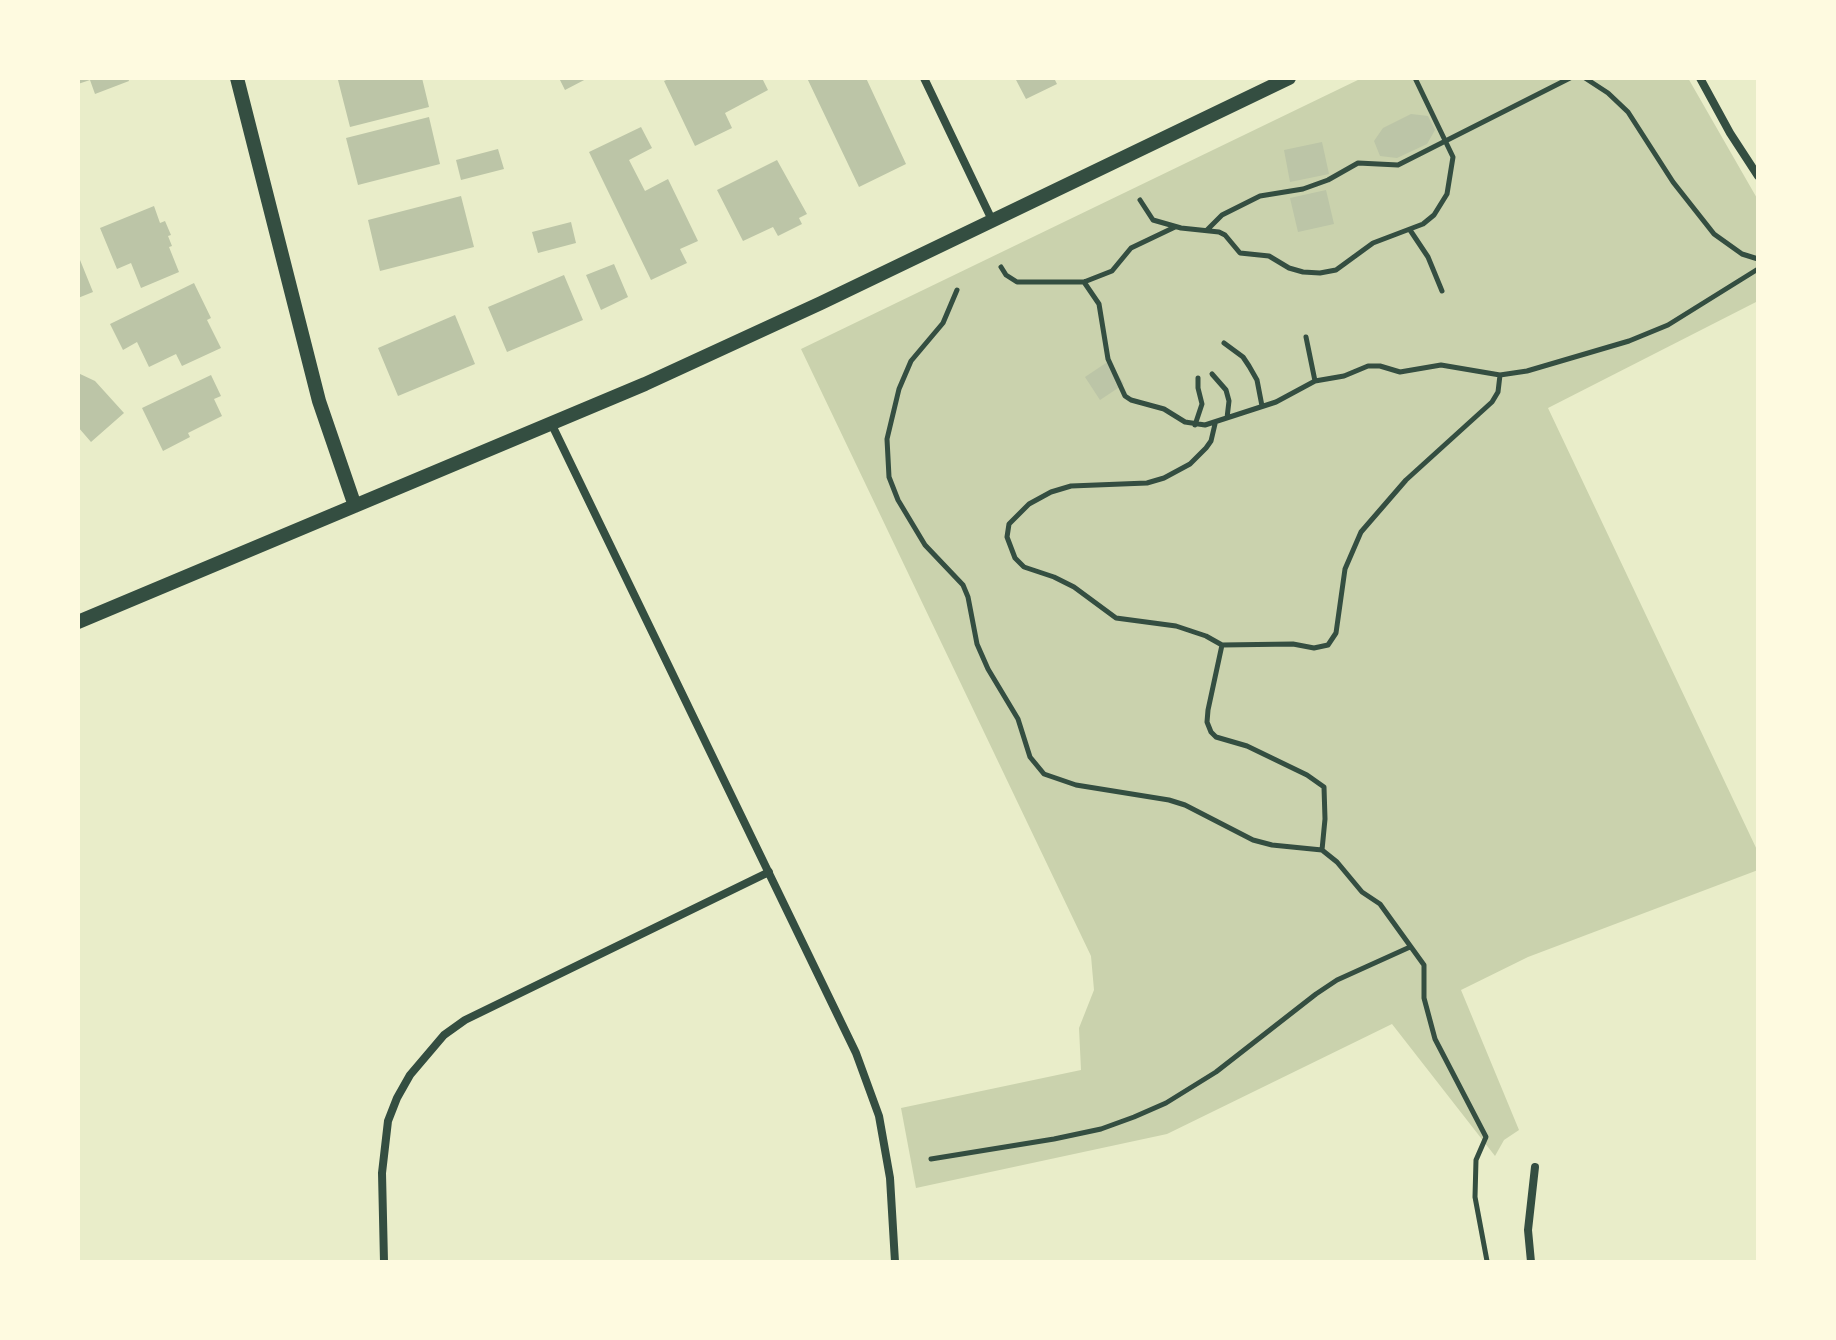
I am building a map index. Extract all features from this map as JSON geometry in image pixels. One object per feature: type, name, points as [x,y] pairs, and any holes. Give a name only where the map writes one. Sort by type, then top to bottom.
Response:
[{"type":"street","points":[[237,78],[319,401],[355,506]]},
{"type":"street","points":[[924,78],[992,220]]},
{"type":"street","points":[[78,622],[552,425],[710,355],[1289,78]]},
{"type":"street","points":[[1700,78],[1758,176]]},
{"type":"street","points":[[552,425],[856,1053],[879,1116],[890,1178],[895,1262]]},
{"type":"street","points":[[384,1262],[382,1173],[388,1121],[397,1098],[425,1054],[465,1020],[769,872]]},
{"type":"street","points":[[1531,1262],[1528,1230],[1535,1167]]},
{"type":"path","points":[[1140,200],[1153,220],[1225,235],[1240,253],[1269,256],[1295,270],[1320,273],[1336,270],[1382,238],[1410,230],[1434,215],[1447,194],[1454,166],[1447,142],[1415,78]]},
{"type":"path","points":[[1207,230],[1222,215],[1260,196],[1303,189],[1365,162],[1398,165],[1570,78]]},
{"type":"path","points":[[1585,78],[1608,93],[1628,112],[1673,182],[1714,234],[1742,254],[1758,259]]},
{"type":"path","points":[[1001,267],[1006,275],[1017,282],[1084,282],[1112,271],[1131,248],[1175,227]]},
{"type":"path","points":[[1410,230],[1428,257],[1442,291]]},
{"type":"path","points":[[1084,282],[1099,304],[1108,359],[1125,396],[1155,405],[1195,425],[1215,424],[1276,402],[1315,381],[1344,376],[1374,365],[1400,372],[1451,365],[1500,375],[1527,371],[1650,333],[1684,316],[1758,269]]},
{"type":"path","points":[[957,290],[943,323],[911,361],[899,389],[887,439],[889,477],[918,536],[963,585],[977,644],[1018,719],[1036,766],[1044,774],[1076,785],[1185,805],[1253,840],[1322,850],[1337,862],[1362,892],[1380,904],[1424,965],[1424,998],[1435,1039],[1486,1137],[1476,1160],[1475,1197],[1487,1261]]},
{"type":"path","points":[[1306,337],[1315,381]]},
{"type":"path","points":[[1224,343],[1243,357],[1249,366],[1257,380],[1262,406]]},
{"type":"path","points":[[1212,374],[1226,390],[1229,401],[1227,419]]},
{"type":"path","points":[[1215,424],[1211,441],[1190,464],[1177,472],[1147,483],[1088,484],[1051,492],[1018,513],[1009,524],[1007,537],[1015,558],[1024,567],[1074,587],[1109,615],[1176,626],[1222,645],[1293,644],[1321,648],[1333,641],[1345,569],[1361,532],[1406,480],[1492,402],[1498,392],[1500,375]]},
{"type":"path","points":[[1195,425],[1202,404],[1198,378]]},
{"type":"path","points":[[1222,645],[1208,710],[1207,722],[1211,732],[1216,737],[1247,746],[1289,766],[1324,787],[1322,850]]},
{"type":"path","points":[[931,1159],[1101,1129],[1166,1103],[1216,1072],[1304,1002],[1337,980],[1410,947]]},
{"type":"green space","points":[[1362,78],[1688,78],[1758,200],[1758,301],[1548,408],[1758,852],[1758,870],[1528,957],[1461,990],[1519,1130],[1504,1140],[1495,1156],[1392,1024],[1167,1134],[916,1188],[901,1108],[1081,1070],[1079,1028],[1094,990],[1091,956],[801,349]]},
{"type":"building","points":[[78,78],[128,78],[129,81],[95,94],[90,80],[78,84]]},
{"type":"building","points":[[422,78],[429,107],[350,127],[338,80]]},
{"type":"building","points":[[559,78],[588,78],[565,90]]},
{"type":"building","points":[[671,78],[762,78],[768,90],[725,113],[732,128],[695,146],[664,81]]},
{"type":"building","points":[[807,78],[866,78],[906,164],[859,187]]},
{"type":"building","points":[[1015,78],[1054,78],[1057,84],[1026,99]]},
{"type":"building","points":[[1411,114],[1428,116],[1435,130],[1427,144],[1397,158],[1380,156],[1374,141],[1383,128]]},
{"type":"building","points":[[429,117],[440,164],[358,185],[346,138]]},
{"type":"building","points":[[641,127],[652,148],[629,160],[645,191],[668,179],[698,241],[680,249],[687,263],[651,280],[589,152]]},
{"type":"building","points":[[1322,142],[1329,174],[1290,182],[1284,150]]},
{"type":"building","points":[[498,149],[504,169],[461,180],[456,160]]},
{"type":"building","points":[[777,160],[807,214],[799,218],[802,224],[778,236],[773,227],[743,241],[717,190]]},
{"type":"building","points":[[1326,190],[1334,224],[1298,232],[1290,198]]},
{"type":"building","points":[[461,196],[474,247],[380,271],[368,220]]},
{"type":"building","points":[[154,206],[160,223],[165,221],[171,235],[168,236],[172,246],[169,247],[179,272],[141,288],[131,263],[117,269],[100,228]]},
{"type":"building","points":[[571,222],[576,243],[538,253],[532,232]]},
{"type":"building","points":[[78,255],[93,292],[78,298]]},
{"type":"building","points":[[614,264],[628,297],[601,310],[586,275]]},
{"type":"building","points":[[564,275],[583,320],[507,352],[488,307]]},
{"type":"building","points":[[194,283],[221,348],[182,366],[176,354],[149,367],[137,342],[123,350],[110,324]]},
{"type":"building","points":[[455,315],[475,364],[398,396],[378,348]]},
{"type":"building","points":[[1109,361],[1124,384],[1100,400],[1085,377]]},
{"type":"building","points":[[78,373],[95,381],[124,413],[91,442],[78,427]]},
{"type":"building","points":[[211,375],[221,396],[214,399],[222,416],[188,433],[190,437],[163,451],[142,408]]}]
